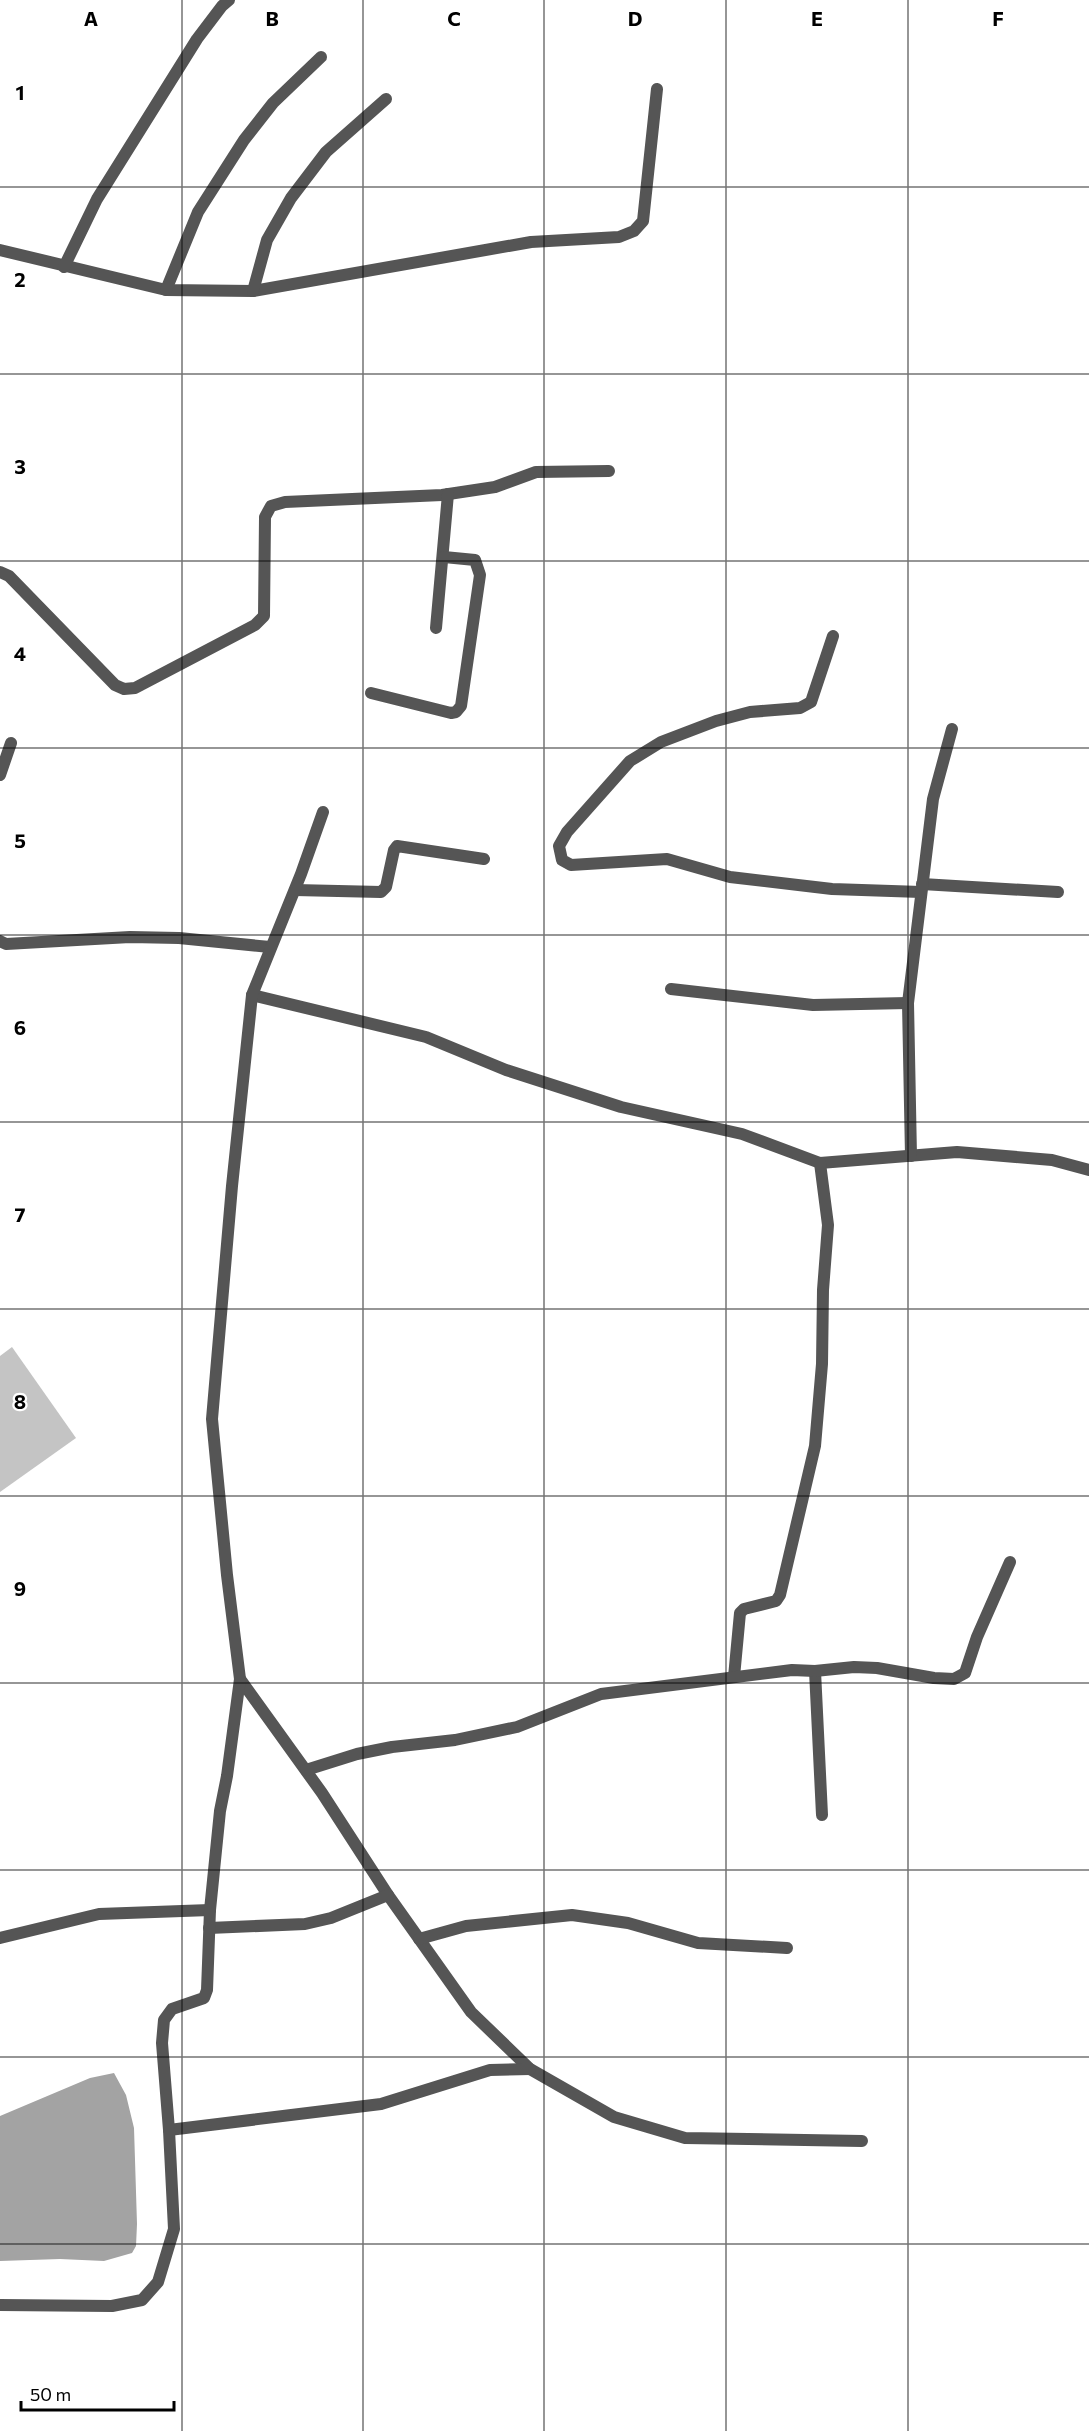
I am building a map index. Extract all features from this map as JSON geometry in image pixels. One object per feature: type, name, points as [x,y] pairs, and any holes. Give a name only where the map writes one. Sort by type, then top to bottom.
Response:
[{"type":"street","points":[[64,267],[97,199],[197,39],[229,0]]},
{"type":"street","points":[[166,290],[198,212],[244,140],[273,103],[321,57]]},
{"type":"street","points":[[0,250],[166,290],[253,291],[531,242],[619,237],[634,231],[643,221],[657,89]]},
{"type":"street","points":[[253,291],[267,240],[291,198],[326,152],[386,99]]},
{"type":"street","points":[[0,572],[9,576],[115,685],[124,689],[135,688],[255,625],[264,616],[265,517],[271,506],[285,502],[448,494],[495,487],[536,472],[609,471]]},
{"type":"street","points":[[436,628],[448,494]]},
{"type":"street","points":[[371,693],[451,713],[456,712],[461,706],[480,575],[475,560],[444,557]]},
{"type":"street","points":[[833,636],[811,702],[800,708],[750,712],[716,720],[661,742],[630,761],[567,832],[559,846],[562,860],[571,865],[667,859],[730,877],[832,889],[921,888],[1058,892]]},
{"type":"street","points":[[911,1156],[908,1003],[933,799],[952,729]]},
{"type":"street","points":[[0,776],[11,743]]},
{"type":"street","points":[[0,2305],[112,2306],[142,2300],[158,2282],[174,2229],[170,2130],[162,2043],[164,2020],[172,2010],[204,1998],[207,1990],[210,1910],[220,1811],[240,1679],[212,1419],[232,1186],[252,995],[295,890],[323,812]]},
{"type":"street","points":[[295,890],[381,892],[386,887],[394,850],[397,846],[484,859]]},
{"type":"street","points":[[0,941],[6,944],[130,937],[179,938],[270,947]]},
{"type":"street","points":[[671,989],[813,1005],[908,1003]]},
{"type":"street","points":[[252,995],[426,1037],[516,1073],[621,1107],[742,1134],[820,1163],[957,1152],[1052,1160],[1089,1170]]},
{"type":"street","points":[[734,1677],[740,1613],[744,1609],[776,1601],[780,1595],[815,1446],[822,1364],[828,1225],[820,1163]]},
{"type":"street","points":[[306,1770],[357,1754],[392,1747],[455,1740],[516,1727],[602,1694],[792,1670],[866,1668],[954,1679],[965,1673],[977,1637],[1010,1562]]},
{"type":"street","points":[[814,1671],[822,1815]]},
{"type":"street","points":[[240,1679],[322,1793],[388,1895],[471,2012],[530,2069],[614,2117],[686,2138],[862,2141]]},
{"type":"street","points":[[209,1928],[305,1924],[332,1918],[388,1895]]},
{"type":"street","points":[[0,1938],[99,1914],[210,1910]]},
{"type":"street","points":[[419,1939],[466,1926],[572,1915],[628,1923],[698,1943],[787,1948]]},
{"type":"street","points":[[170,2130],[381,2104],[490,2070],[530,2069]]},
{"type":"shaded area","points":[[114,2073],[126,2095],[134,2128],[137,2224],[136,2246],[132,2253],[104,2261],[60,2259],[0,2261],[0,2116],[90,2078]]},
{"type":"building","points":[[12,1347],[76,1438],[0,1492],[0,1356]]}]
